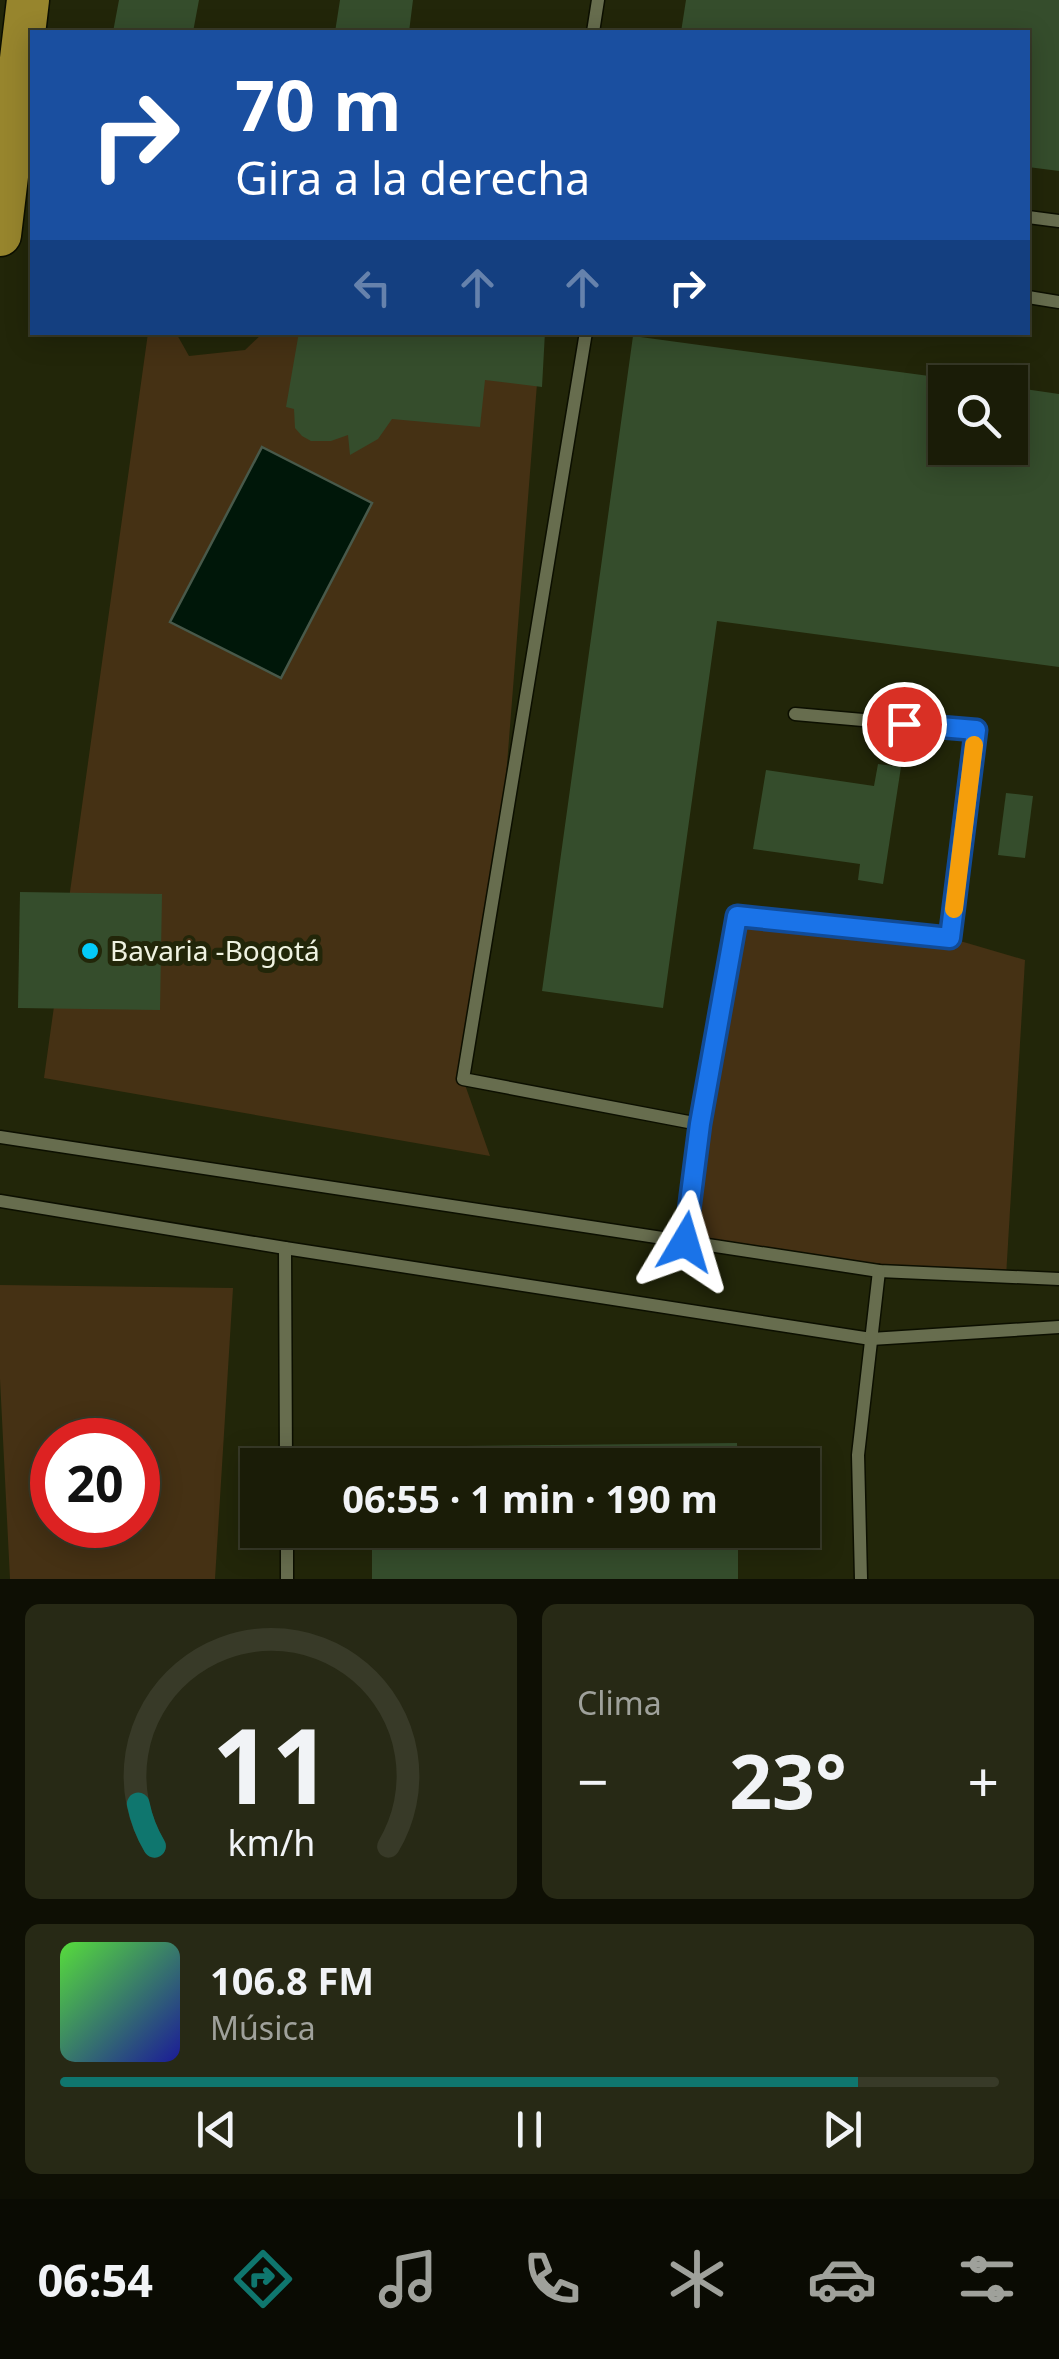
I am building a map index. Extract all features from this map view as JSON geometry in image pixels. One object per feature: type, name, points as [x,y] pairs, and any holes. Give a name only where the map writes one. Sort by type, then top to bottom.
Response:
[{"type":"highway","points":[[0,235],[25,85],[28,0]]},
{"type":"lane","points":[[593,30],[598,0]]},
{"type":"lane","points":[[1030,216],[1059,221]]},
{"type":"lane","points":[[1030,298],[1059,302]]},
{"type":"lane","points":[[586,335],[463,1079],[700,1124]]},
{"type":"lane","points":[[685,1242],[700,1124],[737,916],[950,938],[976,730],[795,714]]},
{"type":"lane","points":[[0,1137],[880,1271],[1059,1279]]},
{"type":"lane","points":[[0,1200],[872,1338],[1059,1327]]},
{"type":"lane","points":[[285,1248],[286,1448]]},
{"type":"lane","points":[[860,1579],[858,1455],[880,1271]]},
{"type":"lane","points":[[286,1548],[287,1579]]},
{"type":"shaded area","points":[[148,335],[177,335],[189,356],[245,350],[261,335],[541,335],[499,866],[463,1079],[490,1156],[44,1078]]},
{"type":"shaded area","points":[[262,447],[372,503],[281,678],[170,622]]},
{"type":"shaded area","points":[[737,915],[950,938],[1025,960],[1006,1277],[879,1271],[685,1242]]},
{"type":"shaded area","points":[[0,1285],[233,1288],[215,1579],[10,1579],[0,1379]]},
{"type":"building","points":[[119,0],[199,0],[193,30],[113,30]]},
{"type":"building","points":[[340,0],[413,0],[409,30],[335,30]]},
{"type":"building","points":[[686,0],[1059,0],[1059,171],[1030,167],[1030,30],[681,30]]},
{"type":"building","points":[[298,335],[545,335],[542,387],[485,380],[480,427],[392,419],[378,439],[350,455],[348,435],[331,441],[311,441],[295,428],[294,409],[286,407]]},
{"type":"building","points":[[633,336],[928,376],[928,465],[1028,465],[1028,390],[1059,394],[1059,667],[717,621],[663,1008],[542,991]]},
{"type":"building","points":[[878,764],[901,767],[883,884],[858,880],[860,864],[753,849],[766,770],[874,786]]},
{"type":"building","points":[[1006,793],[1033,796],[1025,858],[998,855]]},
{"type":"building","name":"Bavaria -Bogotá","points":[[20,892],[162,894],[160,1010],[18,1008]]},
{"type":"building","points":[[737,1443],[737,1448],[371,1448]]},
{"type":"building","points":[[372,1548],[738,1548],[738,1579],[372,1579]]},
{"type":"slow traffic","points":[[954,909],[974,745]]},
{"type":"place","name":"Bavaria -Bogotá","points":[[90,951]]},
{"type":"route","points":[[685,1242],[700,1124],[737,916],[950,938],[976,730],[904,724]]}]
